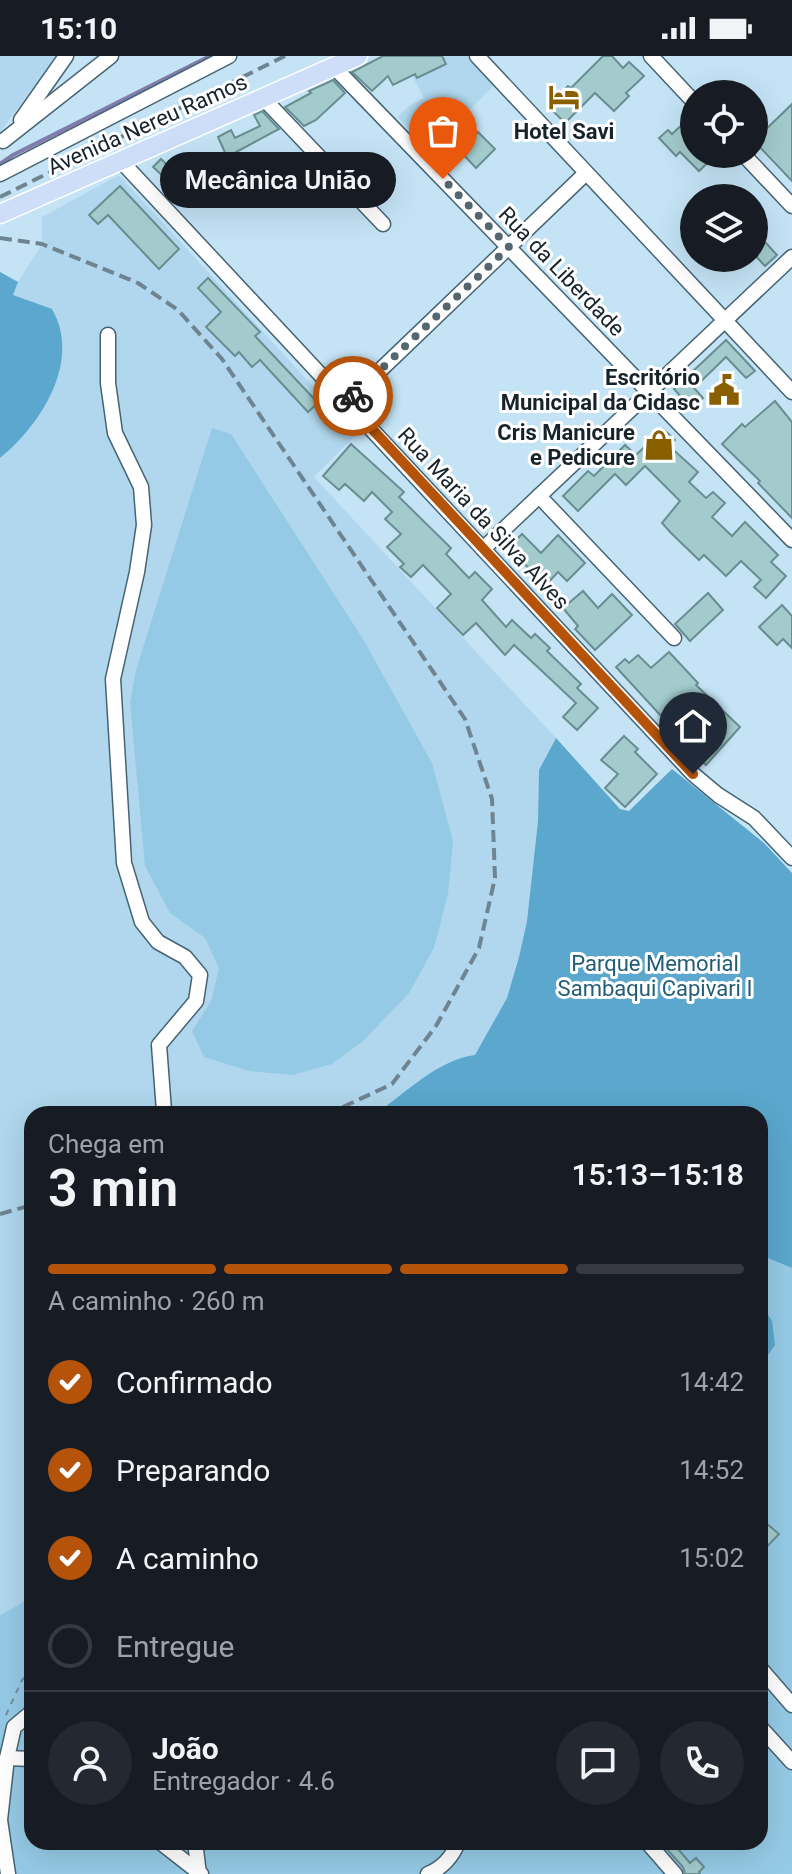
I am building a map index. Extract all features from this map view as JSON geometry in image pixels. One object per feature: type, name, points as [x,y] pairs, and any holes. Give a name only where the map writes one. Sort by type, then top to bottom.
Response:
[{"type":"main road","name":"Avenida Nereu Ramos","points":[[0,214],[358,56]]},
{"type":"street","points":[[1,143],[33,106],[66,56]]},
{"type":"street","points":[[1,143],[111,56]]},
{"type":"street","points":[[0,174],[229,56]]},
{"type":"street","points":[[477,56],[792,392]]},
{"type":"street","points":[[651,56],[680,87]]},
{"type":"street","name":"Rua da Liberdade","points":[[334,67],[792,540]]},
{"type":"street","points":[[263,98],[383,224]]},
{"type":"street","name":"Rua Maria da Silva Alves","points":[[121,161],[693,774],[718,795],[754,818],[792,858]]},
{"type":"street","points":[[756,168],[792,206]]},
{"type":"street","points":[[347,402],[586,173]]},
{"type":"street","points":[[483,549],[792,257]]},
{"type":"street","points":[[108,335],[108,383],[115,433],[141,487],[144,525],[137,572],[113,679],[124,863],[142,922],[158,942],[185,957],[200,975],[196,1001],[159,1045],[164,1106]]},
{"type":"street","points":[[539,496],[674,638]]},
{"type":"street","points":[[768,1677],[792,1705]]},
{"type":"street","points":[[8,1874],[0,1820],[14,1727],[24,1719]]},
{"type":"street","points":[[768,1736],[792,1762]]},
{"type":"street","points":[[7,1758],[24,1759]]},
{"type":"street","points":[[170,1850],[200,1874]]},
{"type":"street","points":[[196,1850],[200,1874]]},
{"type":"street","points":[[428,1874],[437,1871],[455,1850]]},
{"type":"street","points":[[654,1850],[675,1874]]},
{"type":"path","points":[[2,1726],[24,1678]]},
{"type":"shaded area","points":[[0,56],[56,56],[0,132]]},
{"type":"shaded area","points":[[402,56],[468,56],[495,84],[430,150],[397,117],[424,98]]},
{"type":"shaded area","points":[[119,175],[357,434],[314,477],[556,738],[539,770],[538,821],[527,921],[519,957],[507,998],[476,1055],[533,1106],[24,1106],[24,1602],[0,1615],[0,272],[18,282],[42,244],[42,217]]},
{"type":"shaded area","points":[[212,428],[231,434],[363,639],[432,763],[453,841],[448,894],[434,948],[409,993],[363,1041],[332,1064],[292,1075],[249,1071],[204,1057],[192,1031],[211,1001],[219,968],[205,938],[170,913],[145,866],[130,702],[136,670]]},
{"type":"shaded area","points":[[768,1258],[792,1268],[792,1874],[0,1874],[0,1615],[24,1602],[24,1850],[768,1850]]},
{"type":"green space","points":[[0,272],[18,282],[13,295],[52,309],[60,329],[62,350],[53,391],[30,428],[0,458]]},
{"type":"green space","name":"Parque Memorial Sambaqui Capivari I","points":[[556,738],[620,809],[629,811],[672,769],[764,843],[792,873],[792,1268],[768,1258],[768,1106],[385,1106],[435,1070],[475,1055],[507,998],[527,921],[538,821],[539,770]]},
{"type":"green space","points":[[768,1315],[772,1321],[775,1345],[768,1355]]},
{"type":"building","points":[[383,56],[442,56],[446,64],[393,85],[388,76],[372,91],[352,72]]},
{"type":"building","points":[[603,56],[612,56],[623,68],[629,62],[644,76],[626,93],[629,96],[614,111],[595,93],[565,123],[548,106]]},
{"type":"building","points":[[333,80],[345,93],[316,120],[304,126],[285,107],[311,93],[309,91]]},
{"type":"building","points":[[792,104],[792,181],[768,156],[768,127]]},
{"type":"building","points":[[262,111],[279,129],[227,157],[218,137],[231,130],[235,138],[260,126],[254,115]]},
{"type":"building","points":[[680,127],[680,152],[676,156],[659,138],[668,130],[672,134]]},
{"type":"building","points":[[478,132],[495,149],[476,168],[459,150]]},
{"type":"building","points":[[161,159],[177,174],[180,169],[192,179],[178,190],[153,167]]},
{"type":"building","points":[[120,186],[179,249],[159,269],[108,215],[98,224],[89,215]]},
{"type":"building","points":[[768,245],[777,255],[768,263]]},
{"type":"building","points":[[208,278],[260,332],[255,336],[318,403],[308,412],[260,360],[252,367],[239,352],[235,356],[206,327],[221,312],[198,288]]},
{"type":"building","points":[[726,340],[755,371],[746,378],[726,357],[694,388],[703,398],[692,409],[674,389]]},
{"type":"building","points":[[775,401],[792,422],[792,518],[722,444],[742,424],[745,427]]},
{"type":"building","points":[[663,429],[675,440],[669,446],[698,472],[689,482],[706,498],[713,492],[725,503],[712,517],[732,536],[745,522],[778,555],[771,562],[786,576],[766,598],[754,587],[761,580],[741,561],[726,576],[704,555],[699,560],[671,533],[662,523],[680,501],[645,466],[626,485],[615,474],[578,511],[563,496],[588,471],[594,476],[625,445],[636,455]]},
{"type":"building","points":[[351,444],[404,492],[399,497],[451,548],[446,554],[469,578],[475,572],[492,589],[482,600],[506,627],[512,620],[531,638],[535,634],[550,648],[547,651],[581,684],[577,688],[598,708],[577,730],[563,717],[576,703],[514,645],[505,655],[476,623],[463,635],[437,608],[451,594],[423,565],[411,577],[400,567],[404,564],[387,547],[401,534],[385,519],[392,512],[372,492],[364,501],[345,484],[339,490],[323,476]]},
{"type":"building","points":[[522,534],[541,553],[558,535],[585,563],[567,581],[558,572],[545,586],[509,547]]},
{"type":"building","points":[[583,591],[598,608],[612,594],[632,615],[595,650],[575,629],[578,626],[563,608]]},
{"type":"building","points":[[708,593],[723,610],[690,641],[675,624]]},
{"type":"building","points":[[782,605],[792,616],[792,648],[783,639],[777,645],[759,627]]},
{"type":"building","points":[[669,652],[698,683],[696,685],[740,727],[706,765],[687,747],[703,730],[688,716],[674,730],[616,667],[625,659],[629,663],[638,655],[651,668]]},
{"type":"building","points":[[624,736],[657,774],[625,807],[605,788],[618,774],[601,760]]},
{"type":"building","points":[[768,1525],[779,1534],[768,1546]]},
{"type":"building","points":[[668,1850],[679,1850],[690,1863],[696,1858],[704,1867],[700,1874],[685,1874],[683,1867]]},
{"type":"waterway","points":[[0,164],[210,56]]},
{"type":"railway","points":[[0,197],[285,56]]},
{"type":"railway","points":[[0,238],[42,244],[138,283],[178,310],[222,359],[465,719],[492,799],[495,878],[479,948],[436,1026],[392,1084],[345,1106]]},
{"type":"railway","points":[[0,1214],[24,1207]]},
{"type":"way so far","points":[[353,396],[509,247],[443,179]]},
{"type":"place","name":"Hotel Savi","points":[[564,97]]},
{"type":"place","name":"Mecânica União","points":[[443,179]]},
{"type":"place","name":"Escritório Municipal da Cidasc","points":[[724,390]]},
{"type":"place","name":"Cris Manicure e Pedicure","points":[[659,445]]},
{"type":"route","points":[[353,396],[347,402],[693,774]]}]
